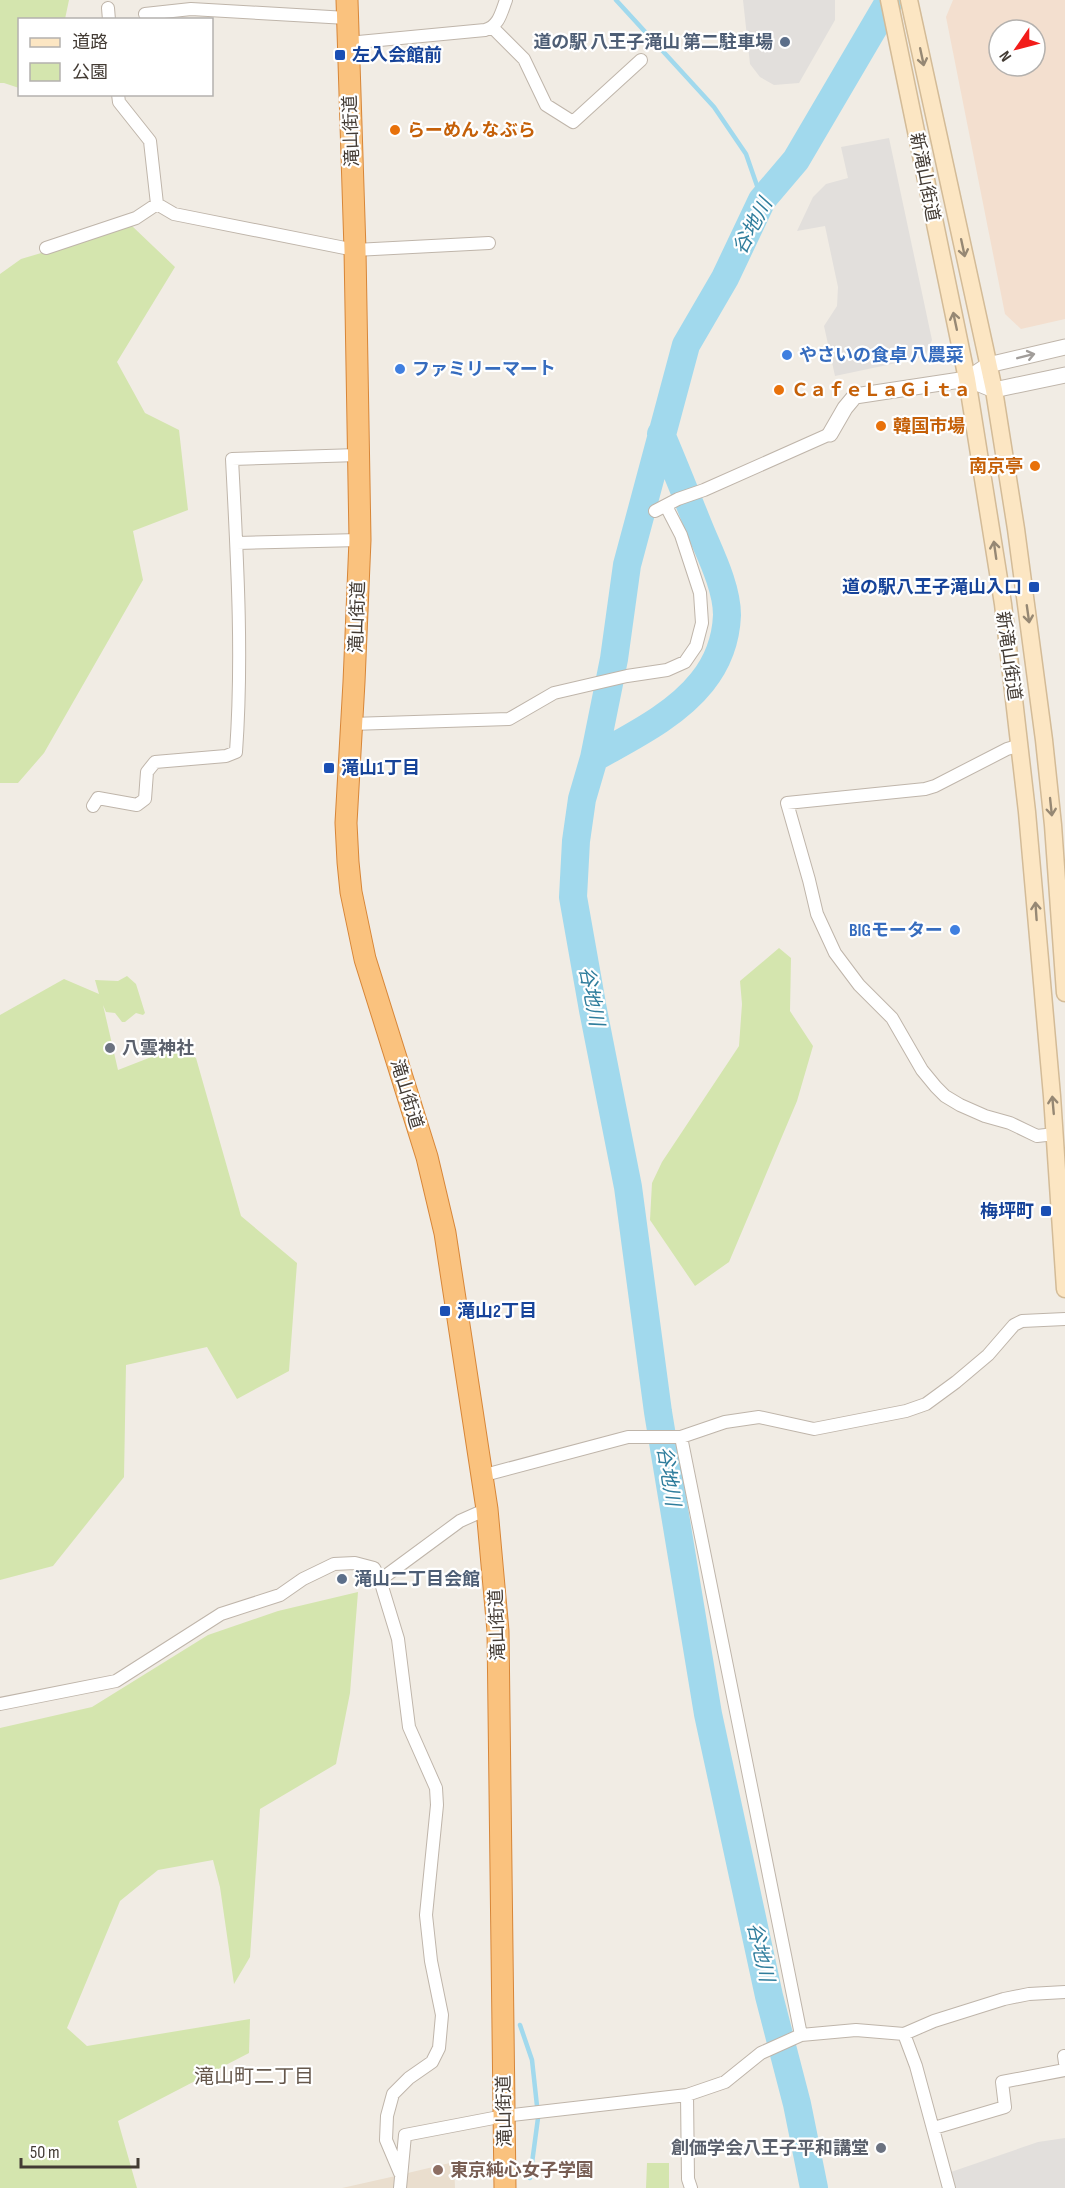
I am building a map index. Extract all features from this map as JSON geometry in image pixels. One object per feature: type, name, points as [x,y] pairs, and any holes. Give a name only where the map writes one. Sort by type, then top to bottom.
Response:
[{"type":"highway","name":"滝山街道","points":[[347,9],[355,250],[360,540],[346,823],[351,892],[365,959],[427,1157],[445,1233],[487,1509],[498,1631],[505,2188]]},
{"type":"main road","name":"新滝山街道","points":[[889,0],[967,379],[996,557],[1021,744],[1055,1134],[1065,1289]]},
{"type":"main road","name":"新滝山街道","points":[[909,0],[994,390],[1016,528],[1035,662],[1053,825],[1065,993]]},
{"type":"street","points":[[348,43],[493,28],[499,21],[506,0]]},
{"type":"street","points":[[145,14],[191,9],[347,9]]},
{"type":"street","points":[[493,28],[524,59],[546,105],[573,122],[641,60]]},
{"type":"street","points":[[118,96],[119,102],[150,141],[157,204]]},
{"type":"street","points":[[157,204],[174,214],[355,250],[489,243]]},
{"type":"street","points":[[46,248],[136,218],[157,204]]},
{"type":"street","points":[[351,724],[510,719],[554,693],[668,670],[685,662],[696,646],[702,623],[700,593],[681,534],[660,509],[678,499],[704,490],[830,434],[855,396],[967,379],[988,365],[1065,347]]},
{"type":"street","points":[[967,379],[994,390],[1065,375]]},
{"type":"street","points":[[93,806],[98,798],[137,805],[145,799],[147,772],[155,762],[226,756],[236,752],[239,708],[237,543],[232,459],[358,455]]},
{"type":"street","points":[[237,543],[360,540]]},
{"type":"street","points":[[1021,744],[926,789],[787,803],[817,914],[835,953],[858,985],[892,1018],[922,1070],[936,1088],[960,1106],[985,1116],[1010,1123],[1037,1136],[1055,1134]]},
{"type":"street","points":[[481,1476],[634,1436],[677,1437],[725,1422],[759,1417],[814,1430],[906,1412],[926,1404],[956,1382],[988,1355],[1014,1325],[1022,1322],[1065,1319]]},
{"type":"street","points":[[677,1437],[799,2036]]},
{"type":"street","points":[[381,1580],[460,1521],[487,1509]]},
{"type":"street","points":[[0,1704],[116,1681],[220,1614],[280,1595],[303,1579],[334,1564],[355,1563],[374,1568],[381,1580],[398,1639],[410,1727],[436,1788],[437,1805],[426,1915],[431,1961],[442,2015],[439,2048],[432,2062],[409,2078],[393,2094],[387,2116],[386,2140],[401,2182]]},
{"type":"street","points":[[401,2182],[405,2135],[504,2116],[687,2095],[725,2082],[761,2053],[799,2036],[856,2030],[904,2034],[934,2021],[1004,1999],[1029,1994],[1065,1992]]},
{"type":"street","points":[[904,2034],[916,2066],[949,2188]]},
{"type":"street","points":[[934,2128],[1005,2107],[1002,2082],[1065,2070]]},
{"type":"street","points":[[687,2095],[688,2179],[691,2188]]},
{"type":"shaded area","name":"道の駅 八王子滝山 第二駐車場","points":[[743,0],[835,0],[835,20],[799,83],[774,85],[760,77],[750,64]]},
{"type":"shaded area","points":[[953,0],[1065,0],[1065,319],[1021,329],[1005,314],[946,17]]},
{"type":"shaded area","points":[[889,138],[932,340],[925,357],[835,376],[824,326],[837,306],[838,287],[825,226],[797,231],[813,197],[826,184],[848,178],[841,147]]},
{"type":"shaded area","points":[[1065,2138],[1065,2188],[956,2188],[951,2172],[1038,2142]]},
{"type":"shaded area","name":"東京純心女子学園","points":[[454,2162],[455,2188],[342,2188],[391,2177]]},
{"type":"green space","points":[[0,0],[69,0],[65,18],[18,18],[18,88],[0,83]]},
{"type":"green space","points":[[132,226],[175,267],[117,362],[145,413],[179,430],[188,510],[133,531],[143,580],[44,753],[18,783],[0,783],[0,274],[21,259]]},
{"type":"green space","points":[[779,948],[791,958],[790,1011],[813,1046],[797,1101],[729,1262],[695,1286],[650,1220],[652,1183],[662,1162],[739,1046],[742,1004],[740,981]]},
{"type":"green space","points":[[127,976],[136,984],[145,1013],[143,1015],[136,1013],[122,1022],[115,1013],[106,1012],[103,1005],[118,1070],[177,1047],[196,1058],[241,1216],[297,1263],[289,1371],[237,1399],[207,1347],[126,1365],[124,1477],[53,1566],[0,1580],[0,1015],[64,979],[99,994],[95,980],[118,981]]},
{"type":"green space","points":[[358,1592],[350,1693],[336,1764],[260,1809],[250,1957],[234,1984],[220,1887],[213,1860],[158,1870],[120,1901],[67,2028],[87,2046],[250,2019],[249,2053],[118,2121],[137,2188],[0,2188],[0,1728],[92,1707],[208,1635],[278,1611]]},
{"type":"green space","points":[[647,2163],[669,2163],[669,2188],[646,2188]]},
{"type":"waterway","points":[[616,0],[714,107],[746,154],[762,200]]},
{"type":"waterway","name":"谷地川","points":[[814,2188],[797,2104],[769,1996],[708,1714],[658,1412],[628,1187],[573,897],[576,841],[582,799],[594,758],[614,659],[627,565],[686,345],[725,278],[762,200],[796,160],[890,0]]},
{"type":"waterway","name":"谷地川","points":[[594,758],[652,725],[691,694],[713,667],[725,633],[727,615],[721,583],[661,434]]},
{"type":"waterway","points":[[520,2025],[532,2060],[537,2106]]},
{"type":"waterway","points":[[530,2178],[538,2118]]},
{"type":"place","name":"道の駅 八王子滝山 第二駐車場","points":[[785,42]]},
{"type":"place","name":"左入会館前","points":[[340,55]]},
{"type":"place","name":"らーめん なぶら","points":[[395,130]]},
{"type":"place","name":"やさいの食卓 八農菜","points":[[787,355]]},
{"type":"place","name":"ファミリーマート","points":[[400,369]]},
{"type":"place","name":"ＣａｆｅＬａＧｉｔａ","points":[[779,390]]},
{"type":"place","name":"韓国市場","points":[[881,426]]},
{"type":"place","name":"南京亭","points":[[1035,466]]},
{"type":"place","name":"道の駅八王子滝山入口","points":[[1034,587]]},
{"type":"place","name":"滝山1丁目","points":[[329,768]]},
{"type":"place","name":"BIGモーター","points":[[955,930]]},
{"type":"place","name":"八雲神社","points":[[110,1048]]},
{"type":"place","name":"梅坪町","points":[[1046,1211]]},
{"type":"place","name":"滝山2丁目","points":[[445,1311]]},
{"type":"place","name":"滝山二丁目会館","points":[[342,1579]]},
{"type":"place","name":"創価学会八王子平和講堂","points":[[881,2148]]},
{"type":"place","name":"東京純心女子学園","points":[[438,2170]]},
{"type":"district","name":"滝山町二丁目","points":[[254,2076]]}]
